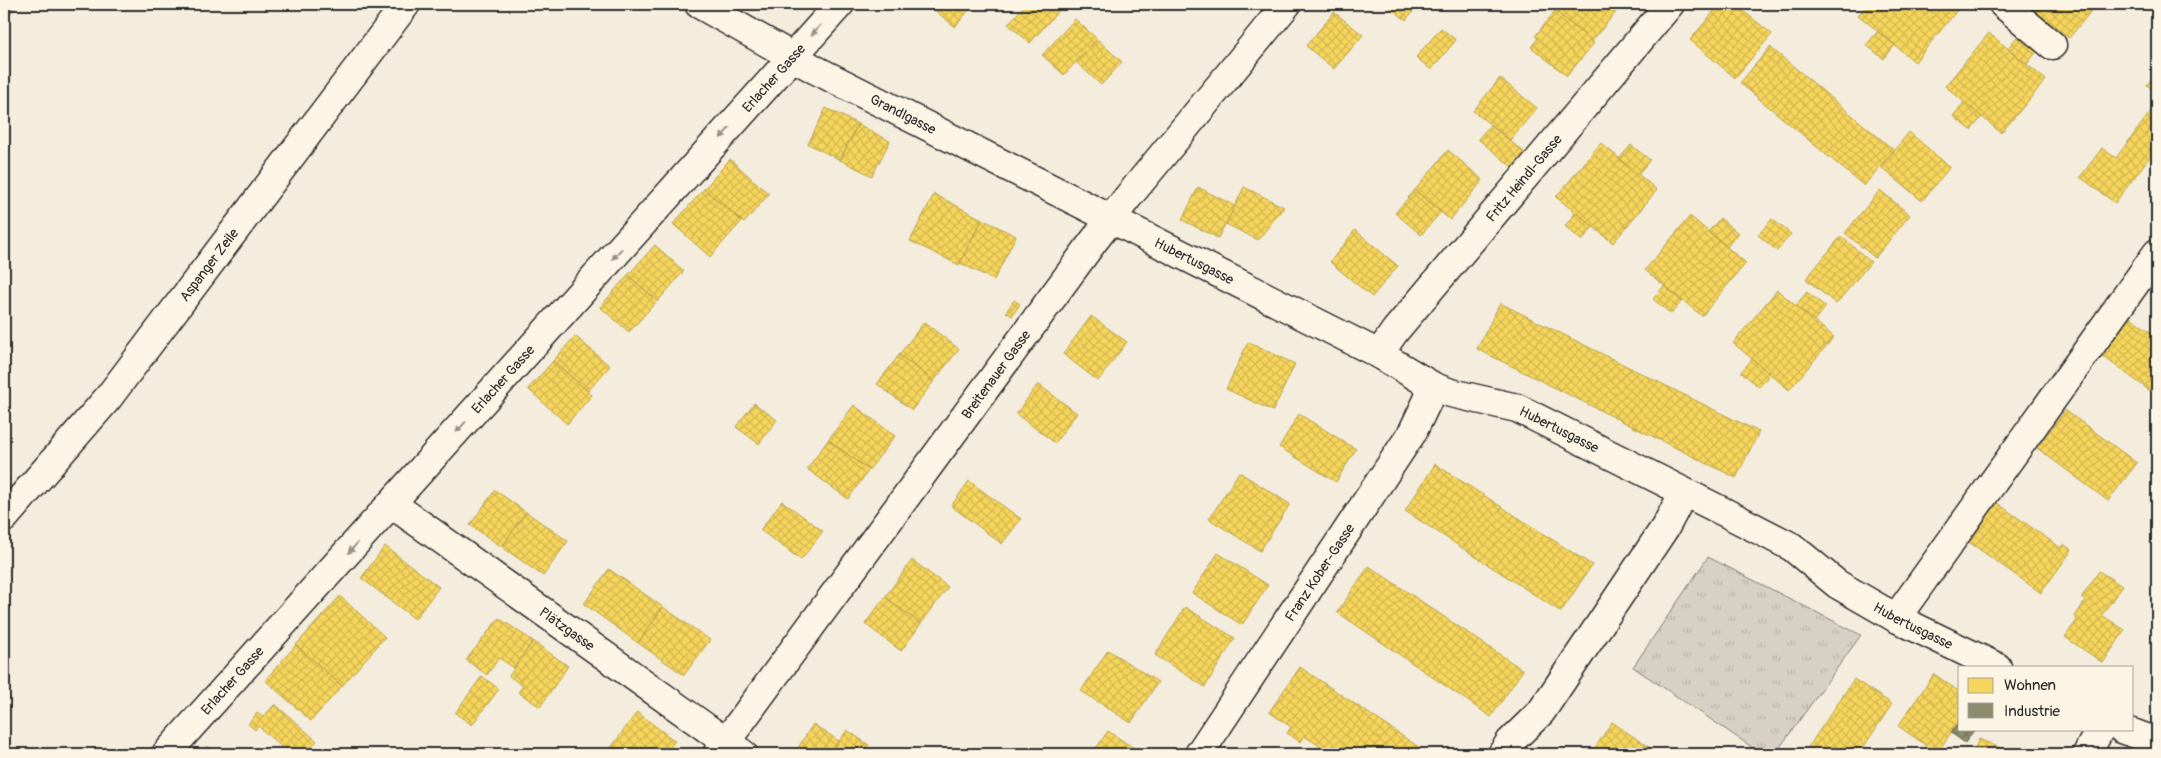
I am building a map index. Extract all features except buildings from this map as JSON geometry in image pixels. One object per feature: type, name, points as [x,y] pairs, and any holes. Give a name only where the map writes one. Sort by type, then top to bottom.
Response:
[{"type":"street","name":"Aspanger Zeile","points":[[4,518],[108,398],[406,4]]},
{"type":"street","name":"Grandlgasse","points":[[699,4],[792,57],[1111,219]]},
{"type":"street","name":"Erlacher Gasse","points":[[166,754],[840,4]]},
{"type":"street","name":"Breitenauer Gasse","points":[[728,751],[1111,219],[1287,4]]},
{"type":"street","name":"Fritz Heindl-Gasse","points":[[1379,354],[1395,331],[1670,4]]},
{"type":"street","points":[[2003,4],[2052,45]]},
{"type":"street","name":"Hubertusgasse","points":[[1111,219],[1379,354],[1434,387],[1451,393],[1517,408],[1684,492],[1792,547],[1837,584],[1896,618],[1995,666]]},
{"type":"street","points":[[1896,618],[2157,253]]},
{"type":"street","name":"Franz Kober-Gasse","points":[[1198,754],[1412,433],[1434,387]]},
{"type":"street","points":[[1502,754],[1510,742],[1541,712],[1666,526],[1684,492]]},
{"type":"street","name":"Plätzgasse","points":[[392,504],[728,751]]},
{"type":"street","points":[[2087,754],[2099,730]]},
{"type":"street","points":[[2125,730],[2157,742]]},
{"type":"green space","points":[[4,4],[17,4],[4,22]]},
{"type":"green space","points":[[1708,557],[1861,635],[1775,754],[1762,754],[1633,667]]}]
